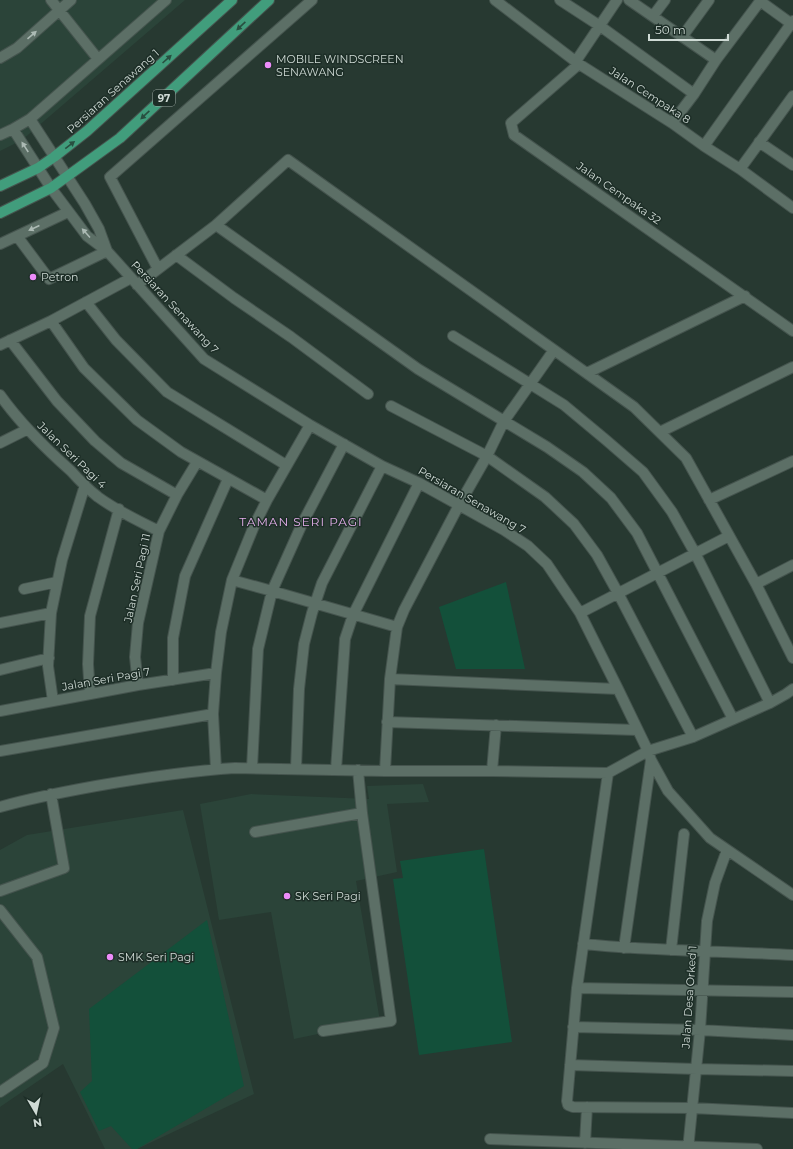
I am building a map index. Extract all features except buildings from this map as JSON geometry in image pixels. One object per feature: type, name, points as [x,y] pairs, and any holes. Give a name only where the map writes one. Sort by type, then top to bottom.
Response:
[{"type":"main road","name":"Persiaran Senawang 1","points":[[0,186],[38,168],[88,131],[232,0]]},
{"type":"main road","name":"97","points":[[0,213],[51,188],[120,138],[269,0]]},
{"type":"street","points":[[50,0],[98,58]]},
{"type":"street","points":[[0,58],[17,48],[71,0]]},
{"type":"street","points":[[0,135],[30,119],[166,0]]},
{"type":"street","points":[[158,269],[110,177],[312,0]]},
{"type":"street","name":"Jalan Cempaka 8","points":[[495,0],[578,63],[672,123],[740,169],[793,208]]},
{"type":"street","points":[[560,0],[600,26],[694,94]]},
{"type":"street","points":[[578,63],[617,0]]},
{"type":"street","points":[[629,0],[716,60]]},
{"type":"street","points":[[652,16],[664,0]]},
{"type":"street","points":[[682,37],[709,0]]},
{"type":"street","points":[[672,123],[694,94],[716,60],[761,1],[792,23],[704,146]]},
{"type":"street","name":"Jalan Cempaka 32","points":[[578,63],[511,123],[514,134],[793,331]]},
{"type":"street","points":[[740,169],[793,96]]},
{"type":"street","points":[[30,119],[85,204],[99,229],[107,251]]},
{"type":"street","points":[[13,129],[68,212],[87,236],[107,251]]},
{"type":"street","points":[[759,142],[793,165]]},
{"type":"street","points":[[0,345],[51,321],[86,302],[134,282],[158,269],[216,225],[288,160],[634,407],[660,432],[686,458],[756,584],[793,658]]},
{"type":"street","points":[[0,244],[68,212]]},
{"type":"street","points":[[216,225],[418,370],[548,447],[583,472],[611,498],[637,533],[733,719]]},
{"type":"street","points":[[17,236],[49,279],[107,251]]},
{"type":"street","name":"Persiaran Senawang 7","points":[[107,251],[204,359],[310,425],[382,466],[419,483],[459,505],[504,530],[528,546],[547,564],[580,613],[668,791],[710,838],[793,895]]},
{"type":"street","points":[[176,255],[368,394]]},
{"type":"street","points":[[587,373],[745,296]]},
{"type":"street","points":[[86,302],[116,340],[167,392],[286,465]]},
{"type":"street","points":[[51,321],[84,368],[137,420],[197,462],[267,500]]},
{"type":"street","points":[[453,336],[564,405],[643,472],[672,512],[696,553],[770,703]]},
{"type":"street","points":[[10,340],[57,401],[95,441],[121,463],[178,495]]},
{"type":"street","points":[[385,771],[390,679],[396,627],[504,421],[554,350]]},
{"type":"street","points":[[660,432],[793,367]]},
{"type":"street","name":"Jalan Seri Pagi 4","points":[[0,395],[28,429],[56,458],[97,496],[137,520],[159,531]]},
{"type":"street","points":[[391,406],[487,456],[545,497],[574,524],[597,555],[693,736]]},
{"type":"street","points":[[216,769],[213,714],[216,674],[221,632],[232,580],[254,526],[267,500],[310,425]]},
{"type":"street","points":[[0,443],[28,429]]},
{"type":"street","points":[[252,768],[258,649],[272,591],[302,524],[344,444]]},
{"type":"street","points":[[709,500],[793,461]]},
{"type":"street","name":"Jalan Seri Pagi 11","points":[[138,685],[135,657],[138,623],[159,531],[197,462]]},
{"type":"street","points":[[296,769],[299,689],[304,644],[315,604],[322,583],[382,466]]},
{"type":"street","points":[[173,680],[173,638],[185,576],[228,479]]},
{"type":"street","points":[[336,770],[345,638],[353,615],[419,483]]},
{"type":"street","points":[[53,701],[48,666],[50,613],[62,560],[86,485]]},
{"type":"street","points":[[90,694],[88,664],[90,616],[119,509]]},
{"type":"street","points":[[580,613],[729,536]]},
{"type":"street","points":[[756,584],[793,565]]},
{"type":"street","points":[[232,580],[396,627]]},
{"type":"street","points":[[24,589],[57,582]]},
{"type":"street","points":[[0,623],[50,613]]},
{"type":"street","points":[[0,670],[49,658]]},
{"type":"street","name":"Jalan Seri Pagi 7","points":[[0,711],[138,685],[216,674]]},
{"type":"street","points":[[390,679],[618,689]]},
{"type":"street","points":[[0,807],[51,794],[129,780],[216,769],[252,768],[608,773],[770,703],[793,689]]},
{"type":"street","points":[[0,751],[213,714]]},
{"type":"street","points":[[387,722],[637,730]]},
{"type":"street","points":[[492,771],[496,725]]},
{"type":"street","points":[[624,948],[650,755]]},
{"type":"street","points":[[323,1031],[391,1021],[362,813],[358,770]]},
{"type":"street","points":[[608,773],[577,988],[567,1101],[568,1104],[573,1107],[692,1108],[793,1113]]},
{"type":"street","points":[[0,891],[64,868],[51,794]]},
{"type":"street","points":[[254,832],[362,813]]},
{"type":"street","points":[[671,950],[684,834]]},
{"type":"street","name":"Jalan Desa Orked 1","points":[[688,1148],[700,1030],[706,921],[714,883],[727,850]]},
{"type":"street","points":[[0,910],[37,957],[54,1028],[44,1063],[0,1092]]},
{"type":"street","points":[[583,944],[624,948],[793,955]]},
{"type":"street","points":[[577,988],[793,992]]},
{"type":"street","points":[[573,1027],[700,1030],[793,1035]]},
{"type":"street","points":[[570,1066],[793,1071]]},
{"type":"street","points":[[585,1143],[587,1107]]},
{"type":"street","points":[[490,1139],[688,1148],[757,1149]]},
{"type":"shaded area","points":[[0,0],[185,0],[22,140],[0,151]]},
{"type":"shaded area","name":"SK Seri Pagi","points":[[423,784],[429,802],[387,804],[397,872],[356,881],[380,1021],[294,1039],[271,912],[219,920],[200,804],[251,794],[369,799],[367,786]]},
{"type":"shaded area","name":"SMK Seri Pagi","points":[[183,810],[254,1094],[137,1149],[105,1149],[63,1064],[0,1107],[0,850],[27,835]]},
{"type":"green space","points":[[506,582],[525,669],[456,669],[439,607]]},
{"type":"green space","points":[[484,849],[512,1042],[419,1055],[393,879],[403,878],[400,861]]},
{"type":"green space","points":[[207,920],[244,1086],[137,1149],[132,1149],[111,1126],[99,1131],[80,1092],[92,1081],[89,1009]]},
{"type":"place","name":"MOBILE WINDSCREEN SENAWANG","points":[[268,65]]},
{"type":"place","name":"Petron","points":[[33,277]]},
{"type":"place","name":"SK Seri Pagi","points":[[287,896]]},
{"type":"place","name":"SMK Seri Pagi","points":[[110,957]]},
{"type":"district","name":"TAMAN SERI PAGI","points":[[301,522]]}]
